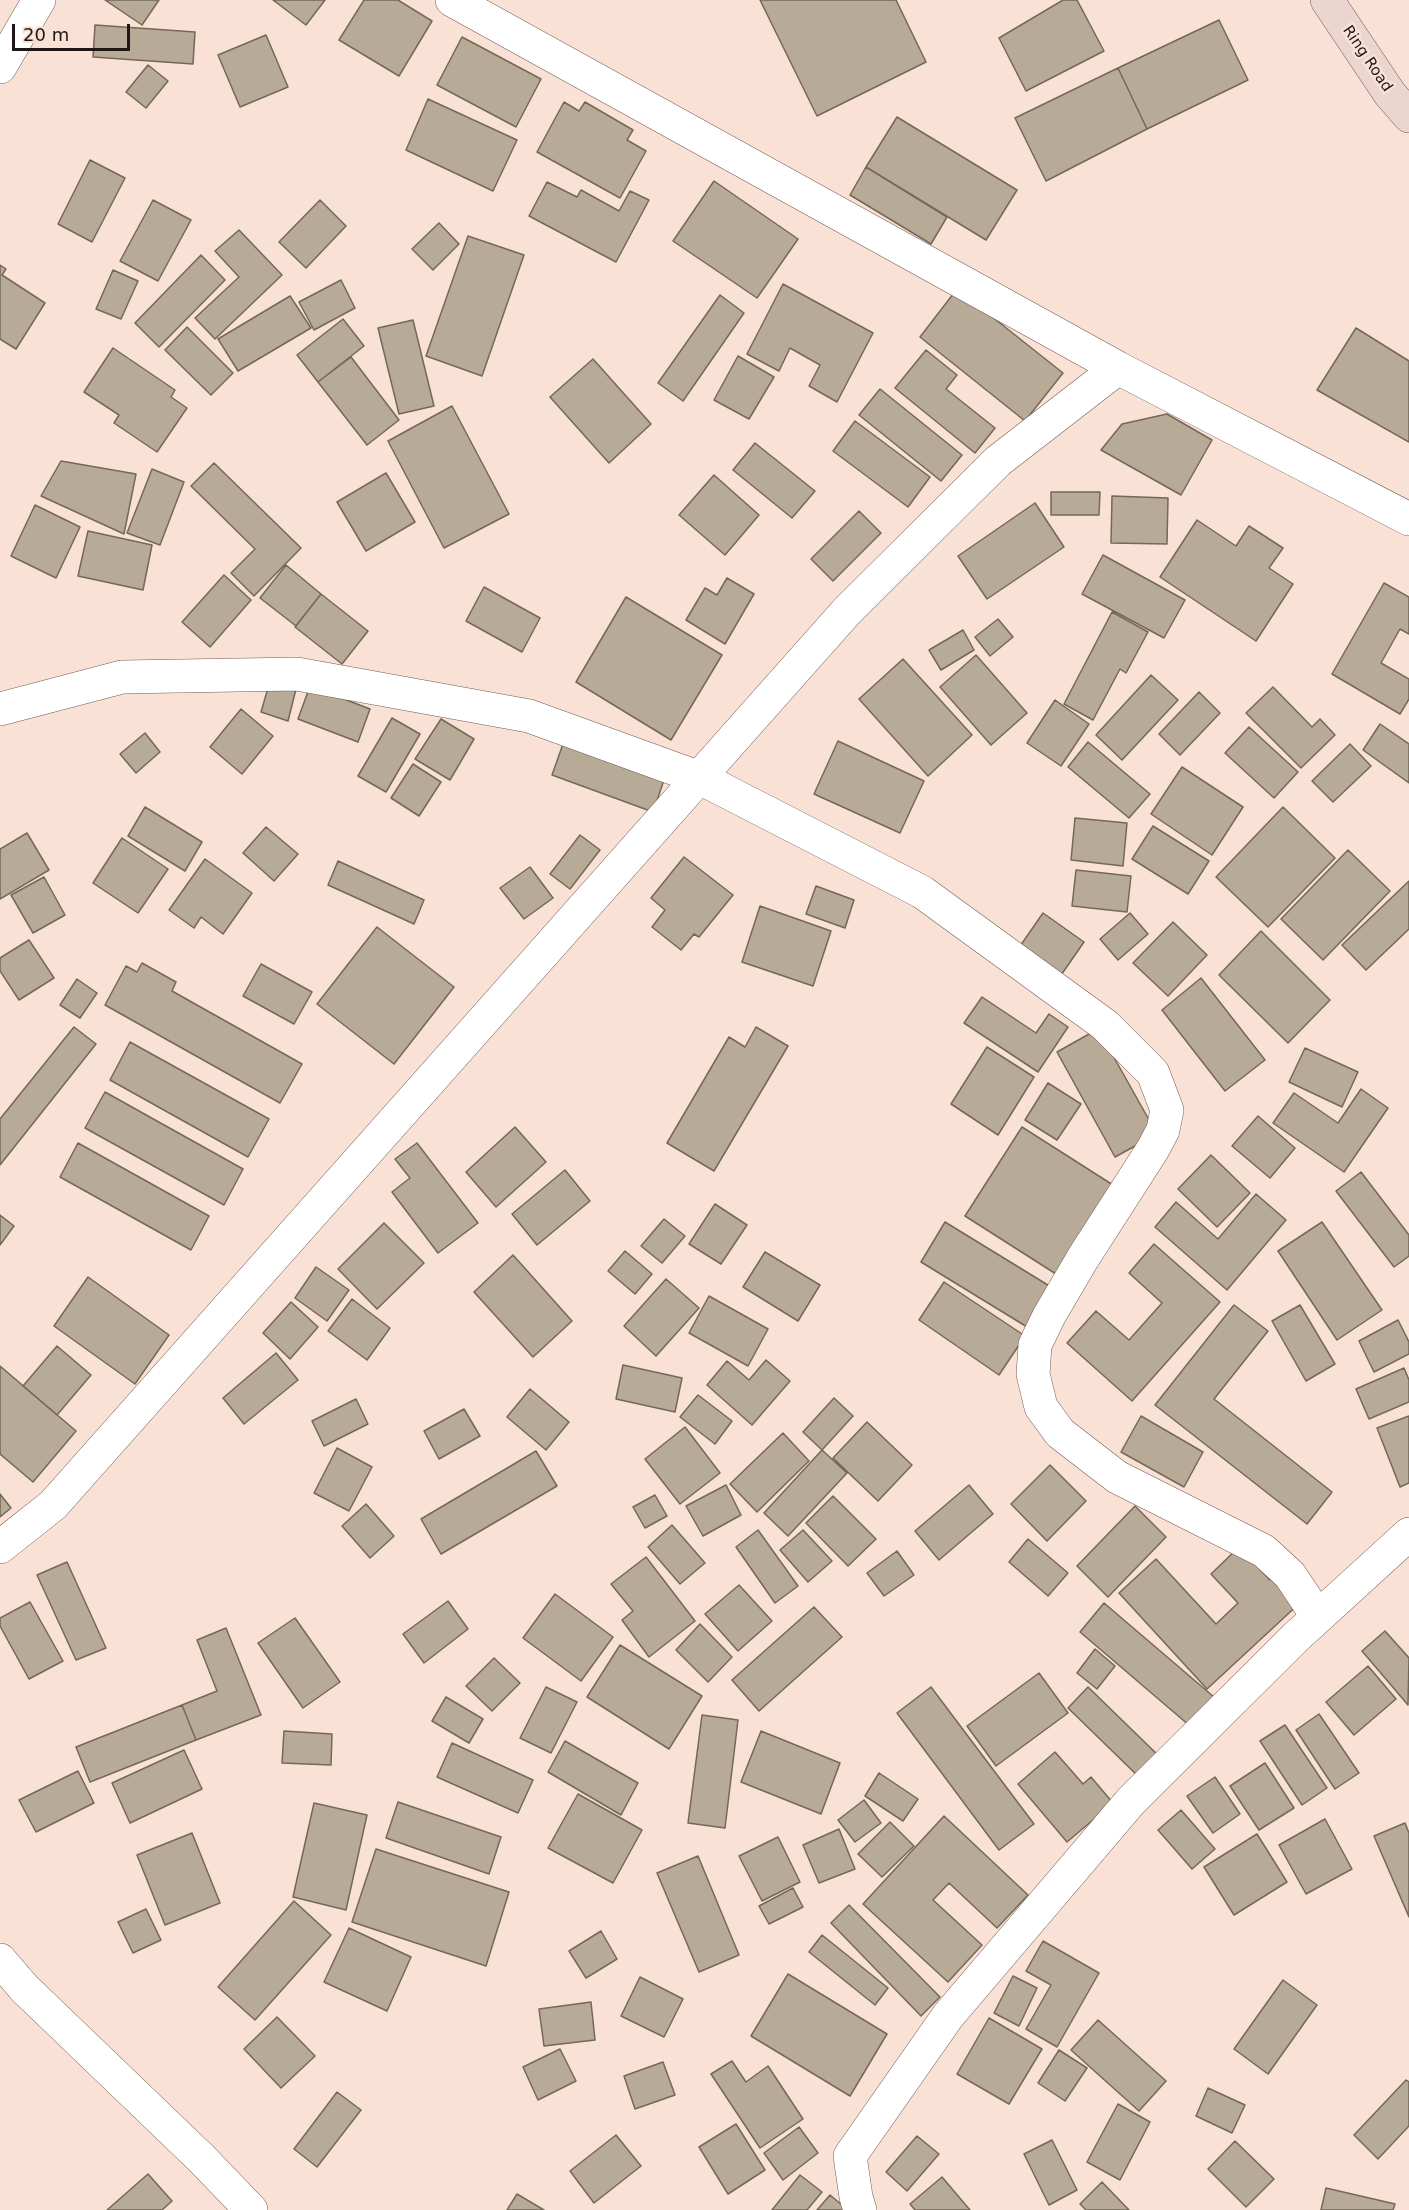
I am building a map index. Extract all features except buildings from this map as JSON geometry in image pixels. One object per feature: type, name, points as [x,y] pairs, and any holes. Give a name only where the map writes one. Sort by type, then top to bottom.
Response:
[{"type":"main road","name":"Ring Road","points":[[1327,0],[1390,94],[1409,116]]},
{"type":"street","points":[[0,67],[39,0]]},
{"type":"street","points":[[452,0],[1118,368],[1409,519]]},
{"type":"street","points":[[0,1547],[53,1505],[847,611],[998,461],[1118,368]]},
{"type":"street","points":[[0,709],[122,677],[297,675],[529,716],[700,778],[922,891],[1105,1025],[1153,1073],[1167,1110],[1163,1130],[1153,1149],[1083,1258],[1035,1345],[1034,1374],[1041,1407],[1060,1433],[1117,1477],[1264,1551],[1290,1575],[1318,1617]]},
{"type":"street","points":[[860,2210],[850,2156],[948,2016],[1131,1802],[1318,1617],[1409,1534]]},
{"type":"street","points":[[0,1960],[24,1988],[202,2159],[251,2210]]}]
